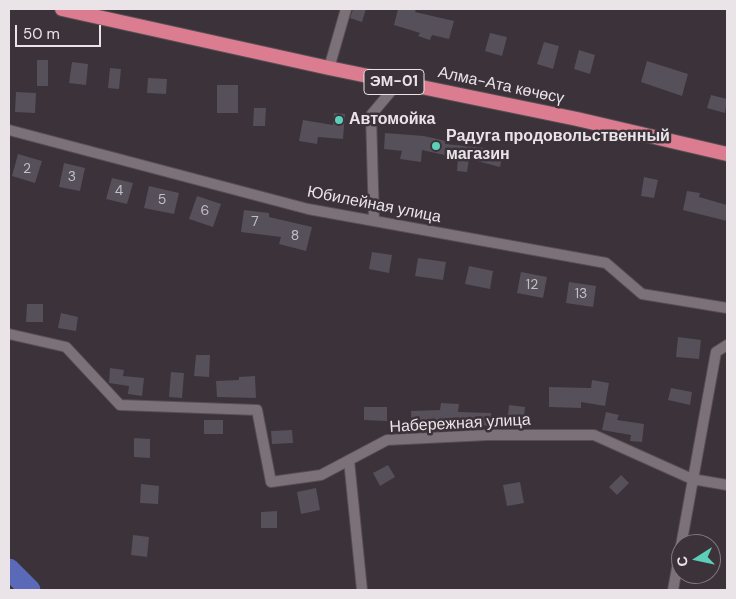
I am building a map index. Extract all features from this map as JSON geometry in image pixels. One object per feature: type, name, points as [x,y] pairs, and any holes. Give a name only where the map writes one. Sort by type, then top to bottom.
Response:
[{"type":"highway","name":"Алма-Ата көчөсү","points":[[62,9],[398,83],[577,119],[727,154]]},
{"type":"street","points":[[329,68],[346,9]]},
{"type":"street","points":[[374,221],[372,115],[398,83]]},
{"type":"street","name":"Юбилейная улица","points":[[9,130],[308,209],[606,263],[642,294],[727,308]]},
{"type":"street","name":"Набережная улица","points":[[9,334],[66,348],[120,405],[257,410],[271,482],[321,475],[387,440],[488,435],[594,435],[692,479],[727,485]]},
{"type":"street","points":[[673,590],[716,352],[727,345]]},
{"type":"street","points":[[349,460],[362,590]]},
{"type":"building","points":[[353,9],[366,9],[362,22],[350,18]]},
{"type":"building","points":[[398,9],[416,9],[415,12],[454,21],[449,39],[432,35],[430,40],[418,36],[420,33],[394,25]]},
{"type":"building","points":[[490,33],[507,37],[502,56],[485,51]]},
{"type":"building","points":[[544,42],[559,46],[553,69],[537,64]]},
{"type":"building","points":[[579,50],[595,55],[590,74],[574,69]]},
{"type":"building","points":[[37,60],[48,60],[48,86],[37,86]]},
{"type":"building","points":[[647,61],[688,74],[682,96],[641,82]]},
{"type":"building","points":[[72,62],[88,64],[86,85],[69,83]]},
{"type":"building","points":[[110,68],[121,69],[119,89],[108,88]]},
{"type":"building","points":[[148,78],[167,79],[166,94],[147,93]]},
{"type":"building","points":[[217,85],[238,85],[238,113],[217,113]]},
{"type":"building","points":[[16,92],[36,93],[35,113],[15,112]]},
{"type":"building","points":[[711,95],[727,99],[725,113],[707,108]]},
{"type":"building","points":[[254,108],[266,108],[265,126],[253,126]]},
{"type":"building","points":[[334,113],[345,114],[343,139],[318,137],[317,144],[299,141],[303,120],[333,125]]},
{"type":"building","points":[[385,133],[424,136],[446,141],[445,144],[485,148],[503,153],[500,167],[469,159],[467,172],[457,171],[458,158],[422,150],[421,162],[400,159],[402,151],[384,149]]},
{"type":"building","points":[[18,154],[42,161],[35,183],[12,176]]},
{"type":"building","points":[[64,163],[85,168],[80,191],[59,187]]},
{"type":"building","points":[[644,177],[658,180],[654,198],[641,196]]},
{"type":"building","points":[[112,178],[133,183],[127,204],[106,199]]},
{"type":"building","points":[[149,186],[179,193],[174,214],[144,208]]},
{"type":"building","points":[[687,191],[700,193],[699,197],[727,205],[727,221],[683,210]]},
{"type":"building","points":[[197,196],[221,204],[213,227],[189,219]]},
{"type":"building","points":[[244,210],[269,213],[269,217],[312,227],[306,251],[279,244],[281,237],[241,232]]},
{"type":"building","points":[[372,252],[392,255],[389,273],[369,269]]},
{"type":"building","points":[[418,258],[446,262],[443,280],[415,276]]},
{"type":"building","points":[[469,266],[493,271],[490,289],[465,284]]},
{"type":"building","points":[[521,272],[547,277],[543,298],[517,293]]},
{"type":"building","points":[[569,282],[596,286],[593,307],[566,303]]},
{"type":"building","points":[[27,304],[43,304],[43,322],[26,322]]},
{"type":"building","points":[[61,313],[78,317],[76,331],[58,328]]},
{"type":"building","points":[[678,337],[701,340],[699,359],[676,357]]},
{"type":"building","points":[[196,355],[210,355],[209,377],[194,376]]},
{"type":"building","points":[[110,368],[124,370],[123,376],[144,378],[142,396],[128,394],[129,386],[109,383]]},
{"type":"building","points":[[171,372],[184,373],[182,398],[169,397]]},
{"type":"building","points":[[255,376],[256,398],[217,397],[216,381],[239,380],[239,377]]},
{"type":"building","points":[[592,380],[609,383],[605,406],[581,402],[581,408],[549,407],[549,387],[591,388]]},
{"type":"building","points":[[671,388],[692,392],[690,405],[668,400]]},
{"type":"building","points":[[441,403],[459,404],[458,412],[491,413],[490,426],[426,421],[426,430],[412,431],[411,411],[440,410]]},
{"type":"building","points":[[509,405],[525,407],[523,428],[507,426]]},
{"type":"building","points":[[364,407],[387,407],[387,421],[364,420]]},
{"type":"building","points":[[606,412],[619,415],[617,420],[644,424],[642,442],[630,441],[631,435],[602,430]]},
{"type":"building","points":[[204,420],[223,420],[223,434],[204,434]]},
{"type":"building","points":[[292,430],[293,443],[272,444],[271,431]]},
{"type":"building","points":[[134,438],[150,439],[150,458],[134,457]]},
{"type":"building","points":[[388,465],[395,477],[380,486],[373,473]]},
{"type":"building","points":[[621,475],[629,483],[617,495],[609,487]]},
{"type":"building","points":[[520,482],[524,503],[507,506],[503,485]]},
{"type":"building","points":[[141,484],[159,486],[158,504],[140,503]]},
{"type":"building","points":[[316,488],[320,510],[301,514],[297,492]]},
{"type":"building","points":[[277,511],[277,528],[261,528],[261,512]]},
{"type":"building","points":[[133,535],[149,537],[147,557],[131,555]]},
{"type":"waterway","points":[[9,569],[30,590]]},
{"type":"place","name":"Автомойка","points":[[339,120]]},
{"type":"place","name":"Радуга продовольственный магазин","points":[[436,146]]}]
